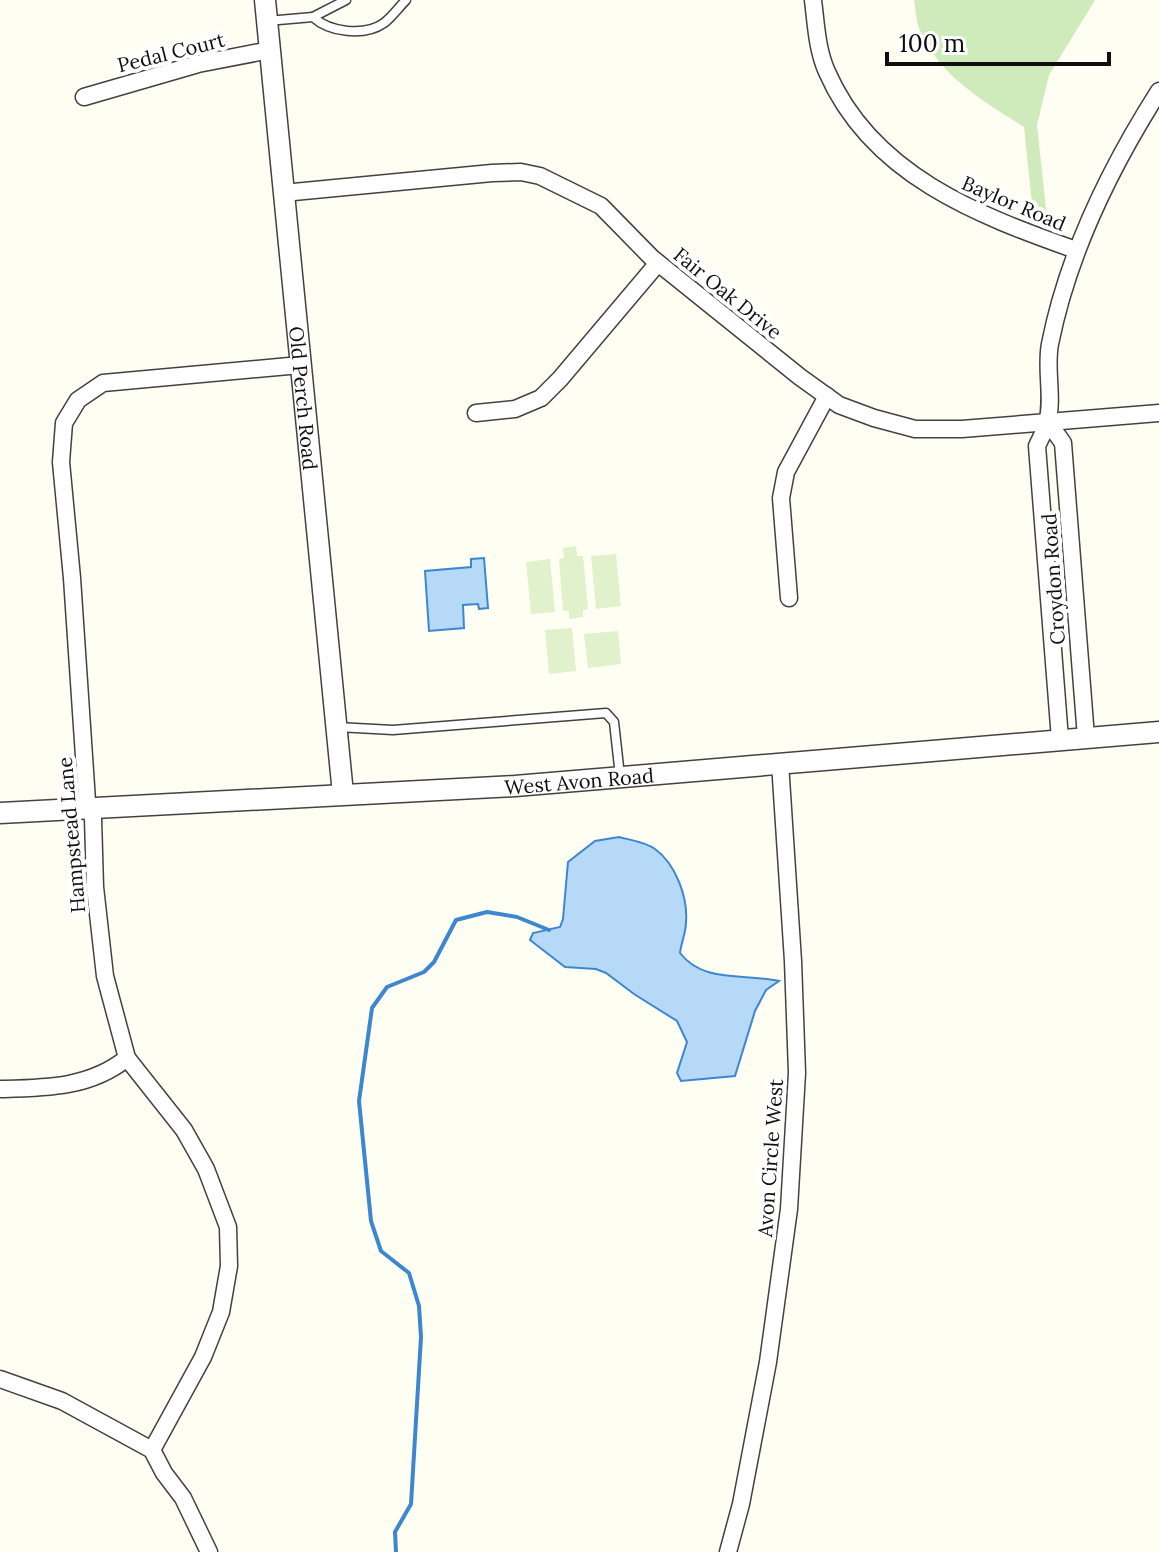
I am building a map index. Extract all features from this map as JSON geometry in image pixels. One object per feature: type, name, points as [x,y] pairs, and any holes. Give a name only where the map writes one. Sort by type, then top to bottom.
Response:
[{"type":"street","name":"Old Perch Road","points":[[265,0],[343,794]]},
{"type":"street","name":"Baylor Road","points":[[813,0],[817,40],[827,71],[848,112],[880,149],[906,171],[960,204],[1076,250]]},
{"type":"street","name":"Pedal Court","points":[[84,97],[198,64],[270,50]]},
{"type":"street","name":"Croydon Road","points":[[1060,739],[1037,446],[1048,422],[1049,346],[1076,250],[1130,136],[1159,91]]},
{"type":"street","name":"Fair Oak Drive","points":[[283,193],[492,173],[521,172],[540,176],[601,206],[658,263],[839,405],[915,429],[962,429],[1159,413]]},
{"type":"street","points":[[476,413],[515,409],[541,398],[658,263]]},
{"type":"street","name":"Hampstead Lane","points":[[152,1450],[203,1357],[221,1312],[229,1266],[228,1227],[206,1169],[184,1130],[127,1058],[105,976],[95,887],[91,809],[87,801],[61,462],[64,423],[78,400],[103,383],[300,365]]},
{"type":"street","points":[[789,598],[781,498],[786,472],[827,396]]},
{"type":"street","name":"Croydon Road","points":[[1048,422],[1063,443],[1086,737]]},
{"type":"street","name":"West Avon Road","points":[[0,813],[456,789],[1159,732]]},
{"type":"street","name":"Avon Circle West","points":[[728,1552],[741,1504],[768,1362],[789,1209],[797,1073],[780,763]]},
{"type":"street","points":[[0,1089],[50,1088],[78,1083],[114,1069],[127,1058]]},
{"type":"street","points":[[0,1379],[62,1401],[152,1450],[183,1498],[209,1552]]},
{"type":"lane","points":[[267,21],[313,17],[346,0]]},
{"type":"lane","points":[[313,17],[322,25],[336,29],[367,30],[384,23],[406,0]]},
{"type":"lane","points":[[336,727],[393,730],[606,713],[614,722],[620,776]]},
{"type":"green space","points":[[914,0],[1095,0],[1049,75],[1037,125],[1047,218],[1033,213],[1024,127],[964,86],[939,62],[920,31]]},
{"type":"green space","points":[[576,546],[577,556],[583,556],[588,609],[583,610],[583,617],[569,619],[569,611],[563,611],[559,559],[564,558],[563,548]]},
{"type":"green space","points":[[616,554],[621,606],[596,609],[591,556]]},
{"type":"green space","points":[[550,559],[555,612],[531,614],[526,562]]},
{"type":"green space","points":[[572,628],[576,671],[549,674],[545,630]]},
{"type":"green space","points":[[618,631],[621,664],[588,668],[584,634]]},
{"type":"water","points":[[484,558],[488,608],[479,609],[478,604],[463,605],[464,628],[429,631],[425,571],[471,567],[471,559]]},
{"type":"water","points":[[619,837],[651,847],[675,872],[683,892],[686,913],[680,953],[690,963],[726,976],[779,981],[766,990],[755,1011],[735,1076],[681,1081],[677,1073],[687,1042],[677,1021],[606,973],[596,969],[565,967],[530,940],[533,933],[560,927],[568,862],[595,841]]},
{"type":"waterway","points":[[396,1552],[395,1532],[411,1504],[421,1337],[419,1306],[409,1273],[381,1251],[371,1221],[359,1101],[372,1008],[387,987],[424,972],[434,962],[456,920],[487,912],[517,917],[549,930]]}]
